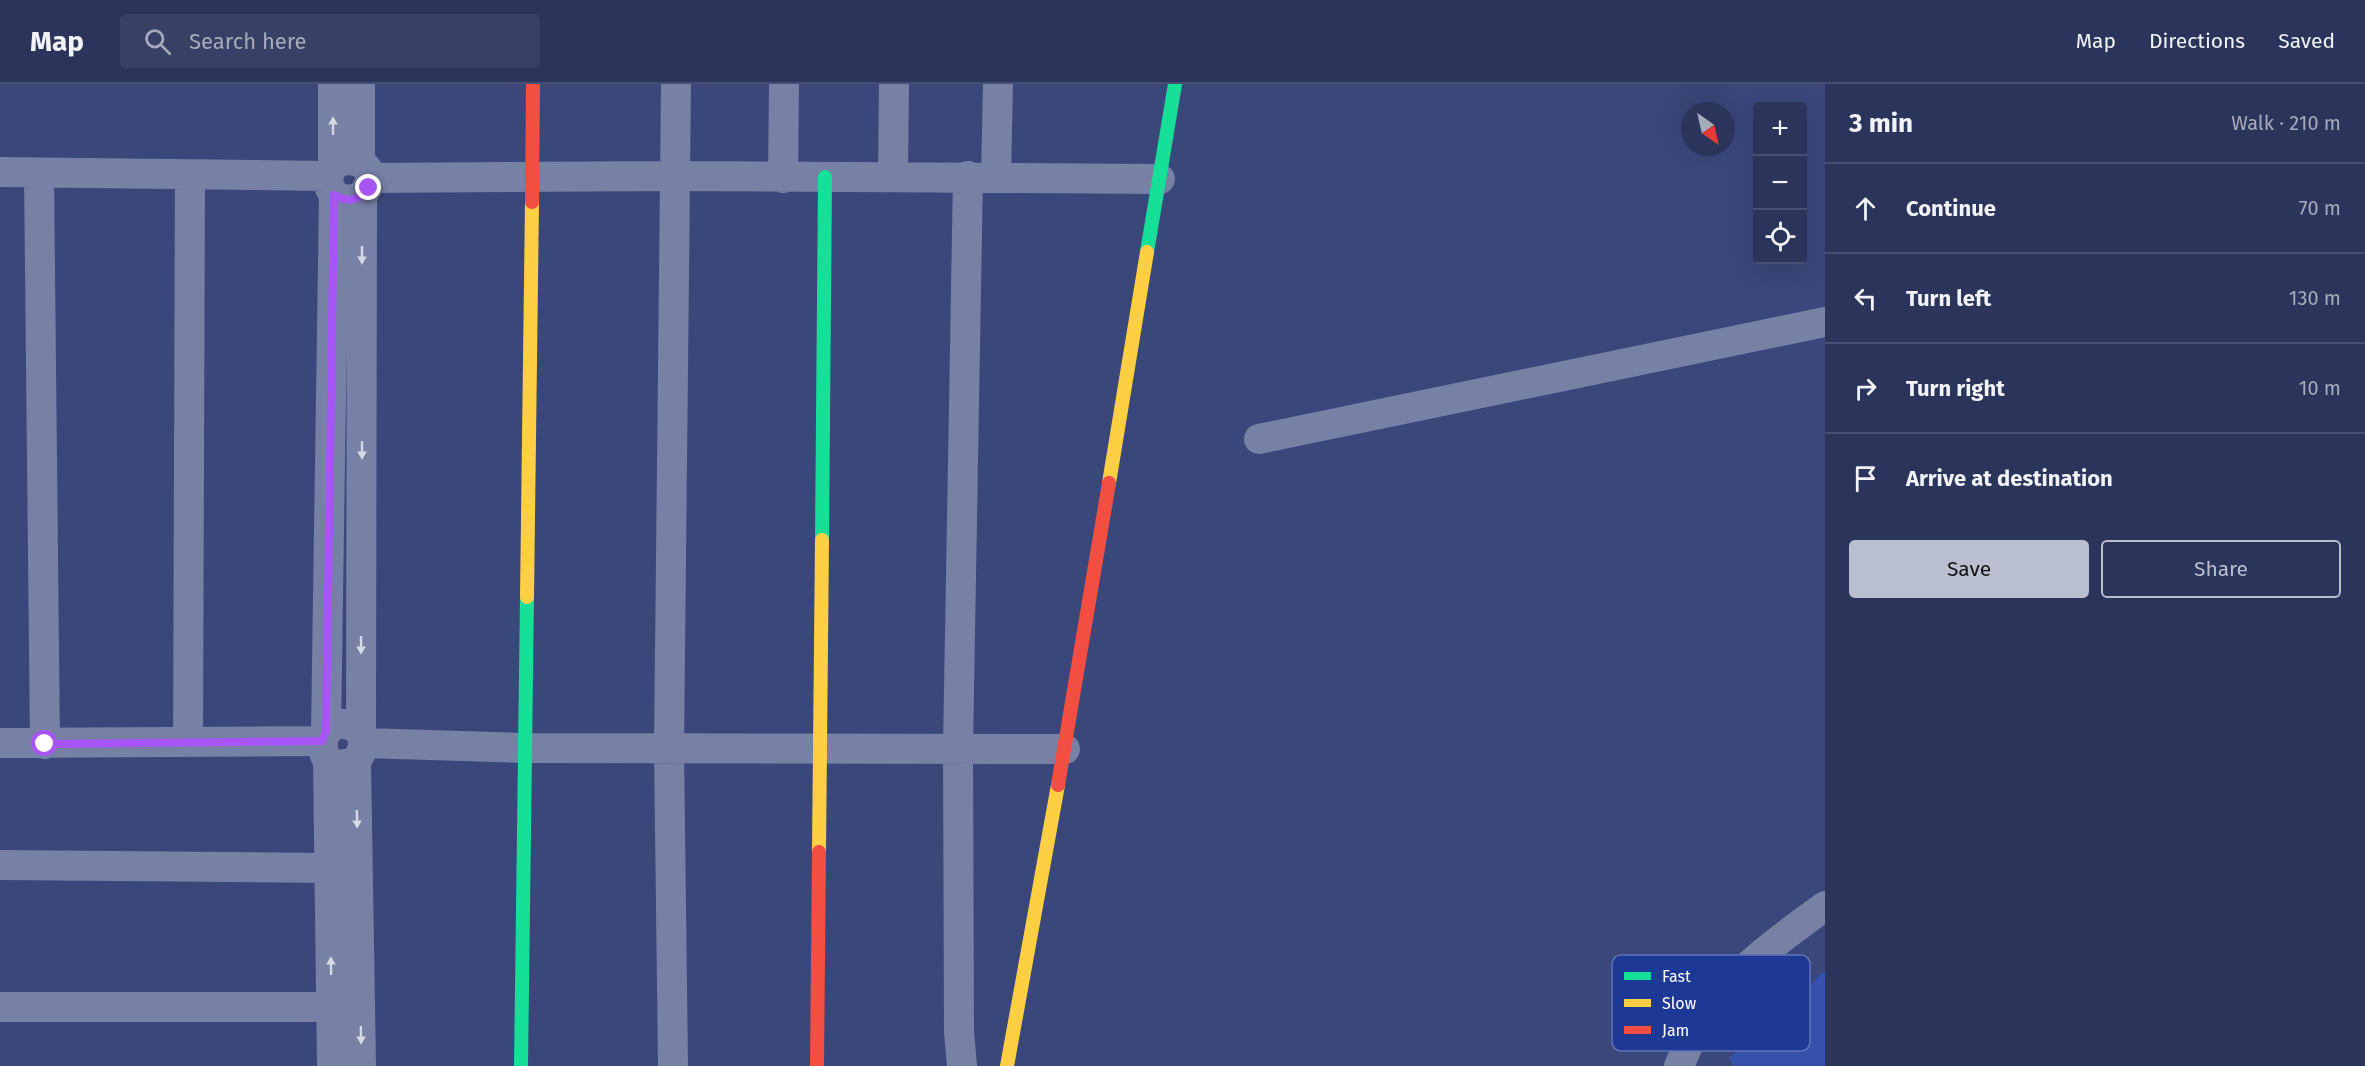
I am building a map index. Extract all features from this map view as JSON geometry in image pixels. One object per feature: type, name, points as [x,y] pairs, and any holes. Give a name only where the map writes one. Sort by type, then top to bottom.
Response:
[{"type":"street","points":[[333,84],[348,179]]},
{"type":"street","points":[[360,84],[348,179],[343,745],[361,1066]]},
{"type":"street","points":[[521,1066],[534,177],[533,84]]},
{"type":"street","points":[[673,1066],[669,748],[676,84]]},
{"type":"street","points":[[783,178],[784,84]]},
{"type":"street","points":[[893,176],[894,84]]},
{"type":"street","points":[[962,1066],[959,1032],[958,747],[982,176],[998,84]]},
{"type":"street","points":[[1007,1066],[1065,749],[1175,84]]},
{"type":"street","points":[[0,172],[348,179],[982,176],[1160,179]]},
{"type":"street","points":[[39,174],[45,744]]},
{"type":"street","points":[[188,742],[190,176]]},
{"type":"street","points":[[817,1066],[825,177]]},
{"type":"street","points":[[1258,439],[1825,322]]},
{"type":"street","points":[[0,743],[188,742],[526,748],[958,747],[1065,749]]},
{"type":"street","points":[[332,1066],[329,868],[343,745]]},
{"type":"street","points":[[0,865],[329,868]]},
{"type":"street","points":[[1761,955],[1825,906]]},
{"type":"street","points":[[0,1007],[332,1007]]},
{"type":"street","points":[[1679,1066],[1686,1051]]},
{"type":"shaded area","points":[[1825,971],[1825,1066],[1734,1066],[1729,1058],[1737,1051],[1810,1051],[1810,985]]},
{"type":"traffic: fast","points":[[1147,252],[1175,84]]},
{"type":"traffic: fast","points":[[822,540],[825,177]]},
{"type":"traffic: fast","points":[[521,1066],[527,597]]},
{"type":"traffic: slow","points":[[527,597],[532,202]]},
{"type":"traffic: slow","points":[[1109,483],[1147,252]]},
{"type":"traffic: slow","points":[[819,852],[822,540]]},
{"type":"traffic: slow","points":[[1007,1066],[1058,785]]},
{"type":"traffic: jam","points":[[532,202],[533,84]]},
{"type":"traffic: jam","points":[[1058,785],[1109,483]]},
{"type":"traffic: jam","points":[[817,1066],[819,852]]},
{"type":"route","points":[[45,744],[322,741],[326,732],[334,195],[343,200],[353,201],[369,188]]}]
